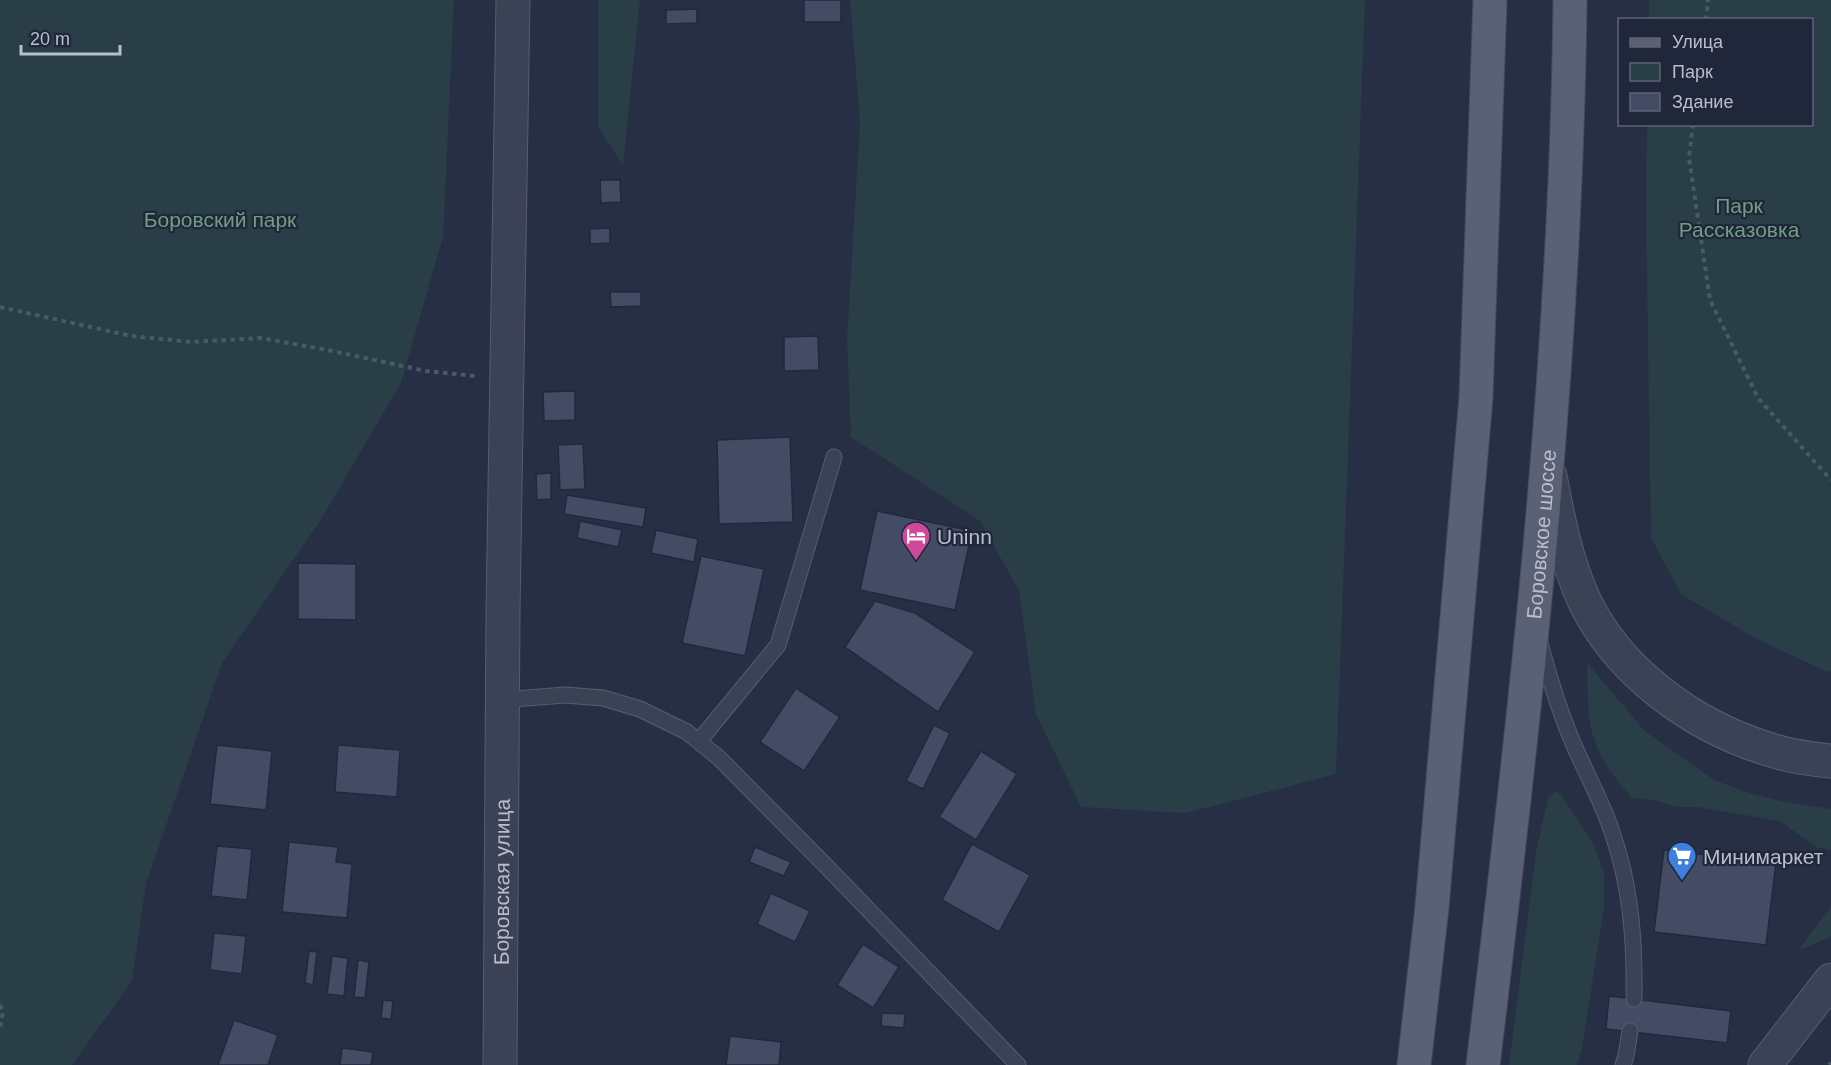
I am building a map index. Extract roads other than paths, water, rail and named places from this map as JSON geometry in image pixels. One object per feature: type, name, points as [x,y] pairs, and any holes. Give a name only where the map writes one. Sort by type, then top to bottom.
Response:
[{"type":"main road","points":[[1414,1065],[1432,907],[1476,397],[1490,0]]},
{"type":"main road","name":"Боровское шоссе","points":[[1483,1065],[1511,834],[1548,468],[1563,208],[1570,0]]},
{"type":"street","name":"Боровская улица","points":[[500,1065],[502,700],[513,0]]},
{"type":"street","points":[[1548,468],[1571,568],[1585,602],[1614,646],[1635,669],[1696,718],[1715,728],[1768,749],[1831,761]]},
{"type":"street","points":[[1765,1065],[1831,980]]},
{"type":"lane","points":[[699,741],[778,645],[834,457]]},
{"type":"lane","points":[[1534,620],[1552,692],[1602,806],[1619,855],[1628,890],[1634,935],[1634,999]]},
{"type":"lane","points":[[502,700],[565,695],[603,698],[640,709],[687,732],[719,758],[1018,1065]]},
{"type":"lane","points":[[1623,1065],[1630,1031]]},
{"type":"place","name":"Uninn","points":[[916,562]]},
{"type":"place","name":"Минимаркет","points":[[1682,882]]},
{"type":"park label","name":"Парк Рассказовка","points":[[1739,217]]},
{"type":"park label","name":"Боровский парк","points":[[220,219]]}]
